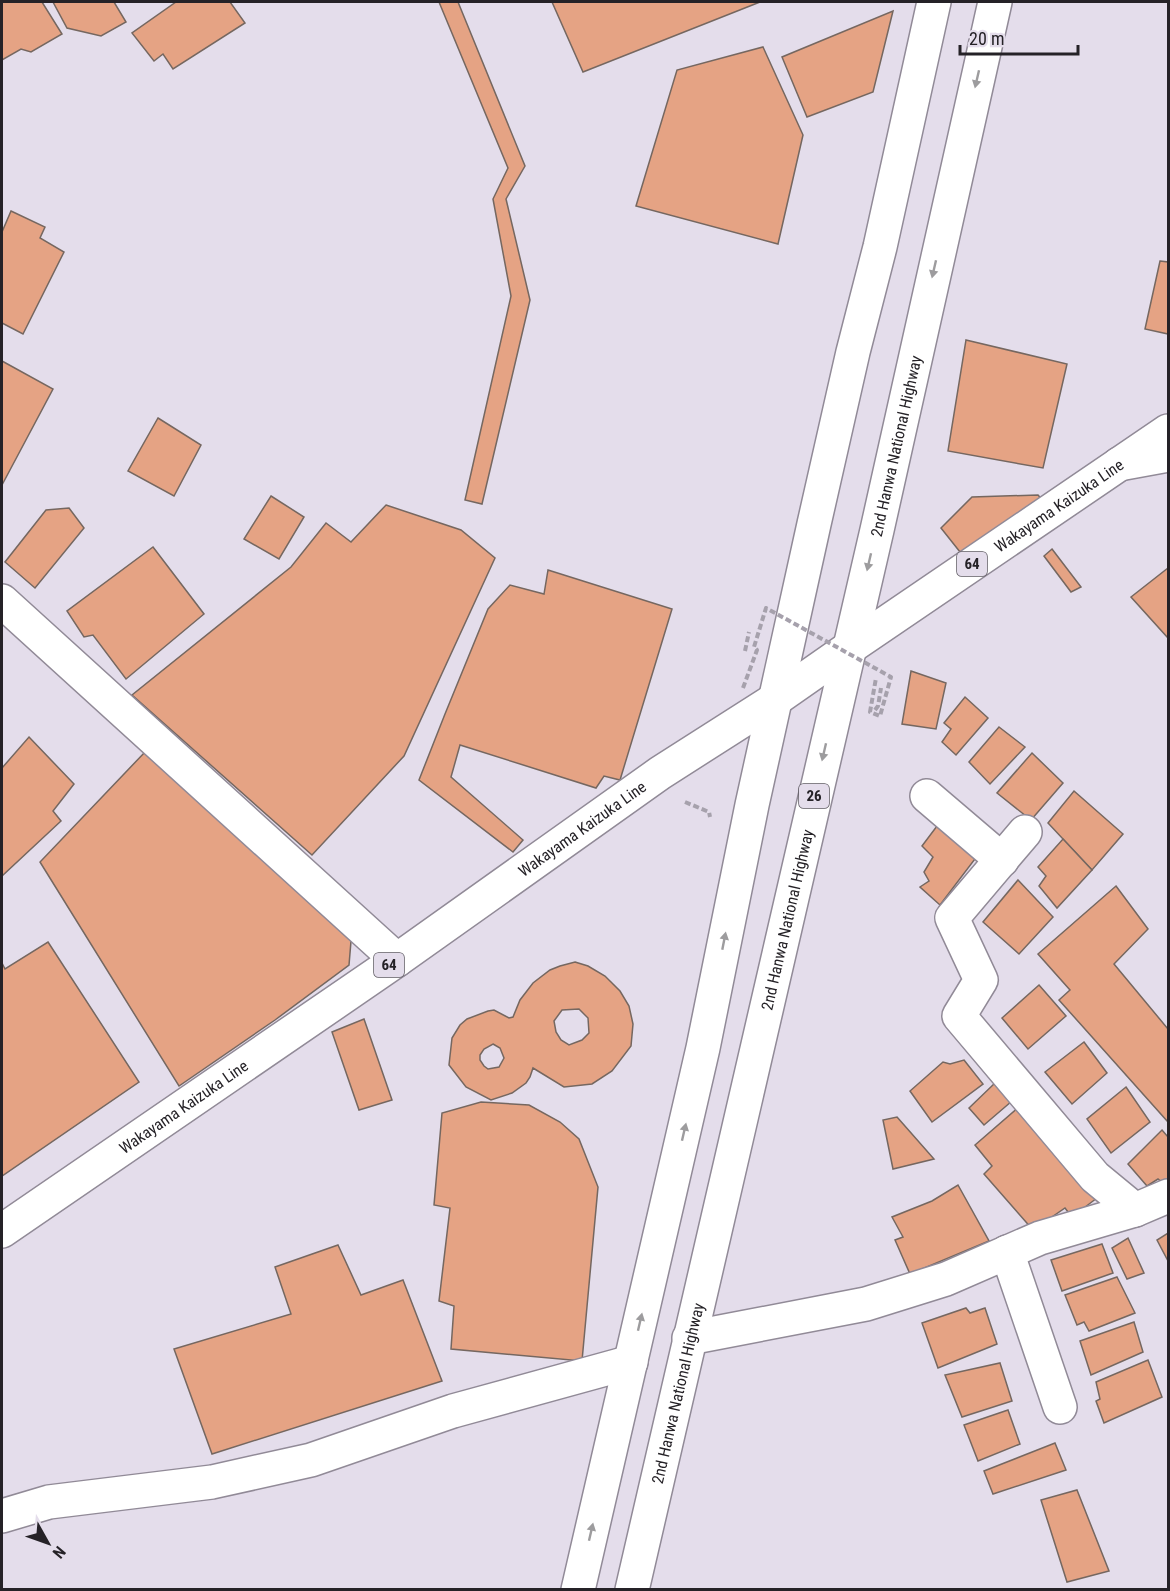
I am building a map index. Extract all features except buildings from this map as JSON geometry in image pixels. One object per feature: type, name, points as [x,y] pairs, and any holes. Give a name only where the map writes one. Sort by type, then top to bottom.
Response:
[{"type":"main road","points":[[578,1590],[703,1048],[752,805],[934,2]]},
{"type":"main road","name":"2nd Hanwa National Highway","points":[[632,1590],[877,530],[995,2]]},
{"type":"main road","name":"Wakayama Kaizuka Line","points":[[2,1231],[397,960],[660,773],[776,699],[1168,431]]},
{"type":"main road","points":[[1119,464],[1168,455]]},
{"type":"main road","points":[[2,602],[397,960]]},
{"type":"main road","points":[[927,796],[1002,860]]},
{"type":"main road","points":[[1025,832],[952,918],[981,980],[959,1016],[1095,1177],[1135,1210]]},
{"type":"main road","points":[[689,1338],[866,1304],[946,1279],[1040,1238],[1135,1210],[1168,1196]]},
{"type":"main road","points":[[1007,1252],[1060,1407]]},
{"type":"main road","points":[[2,1516],[49,1502],[212,1482],[311,1460],[453,1412],[631,1362]]},
{"type":"path","points":[[743,688],[757,650],[754,647],[766,608],[891,676],[880,716],[870,712],[876,678]]}]
